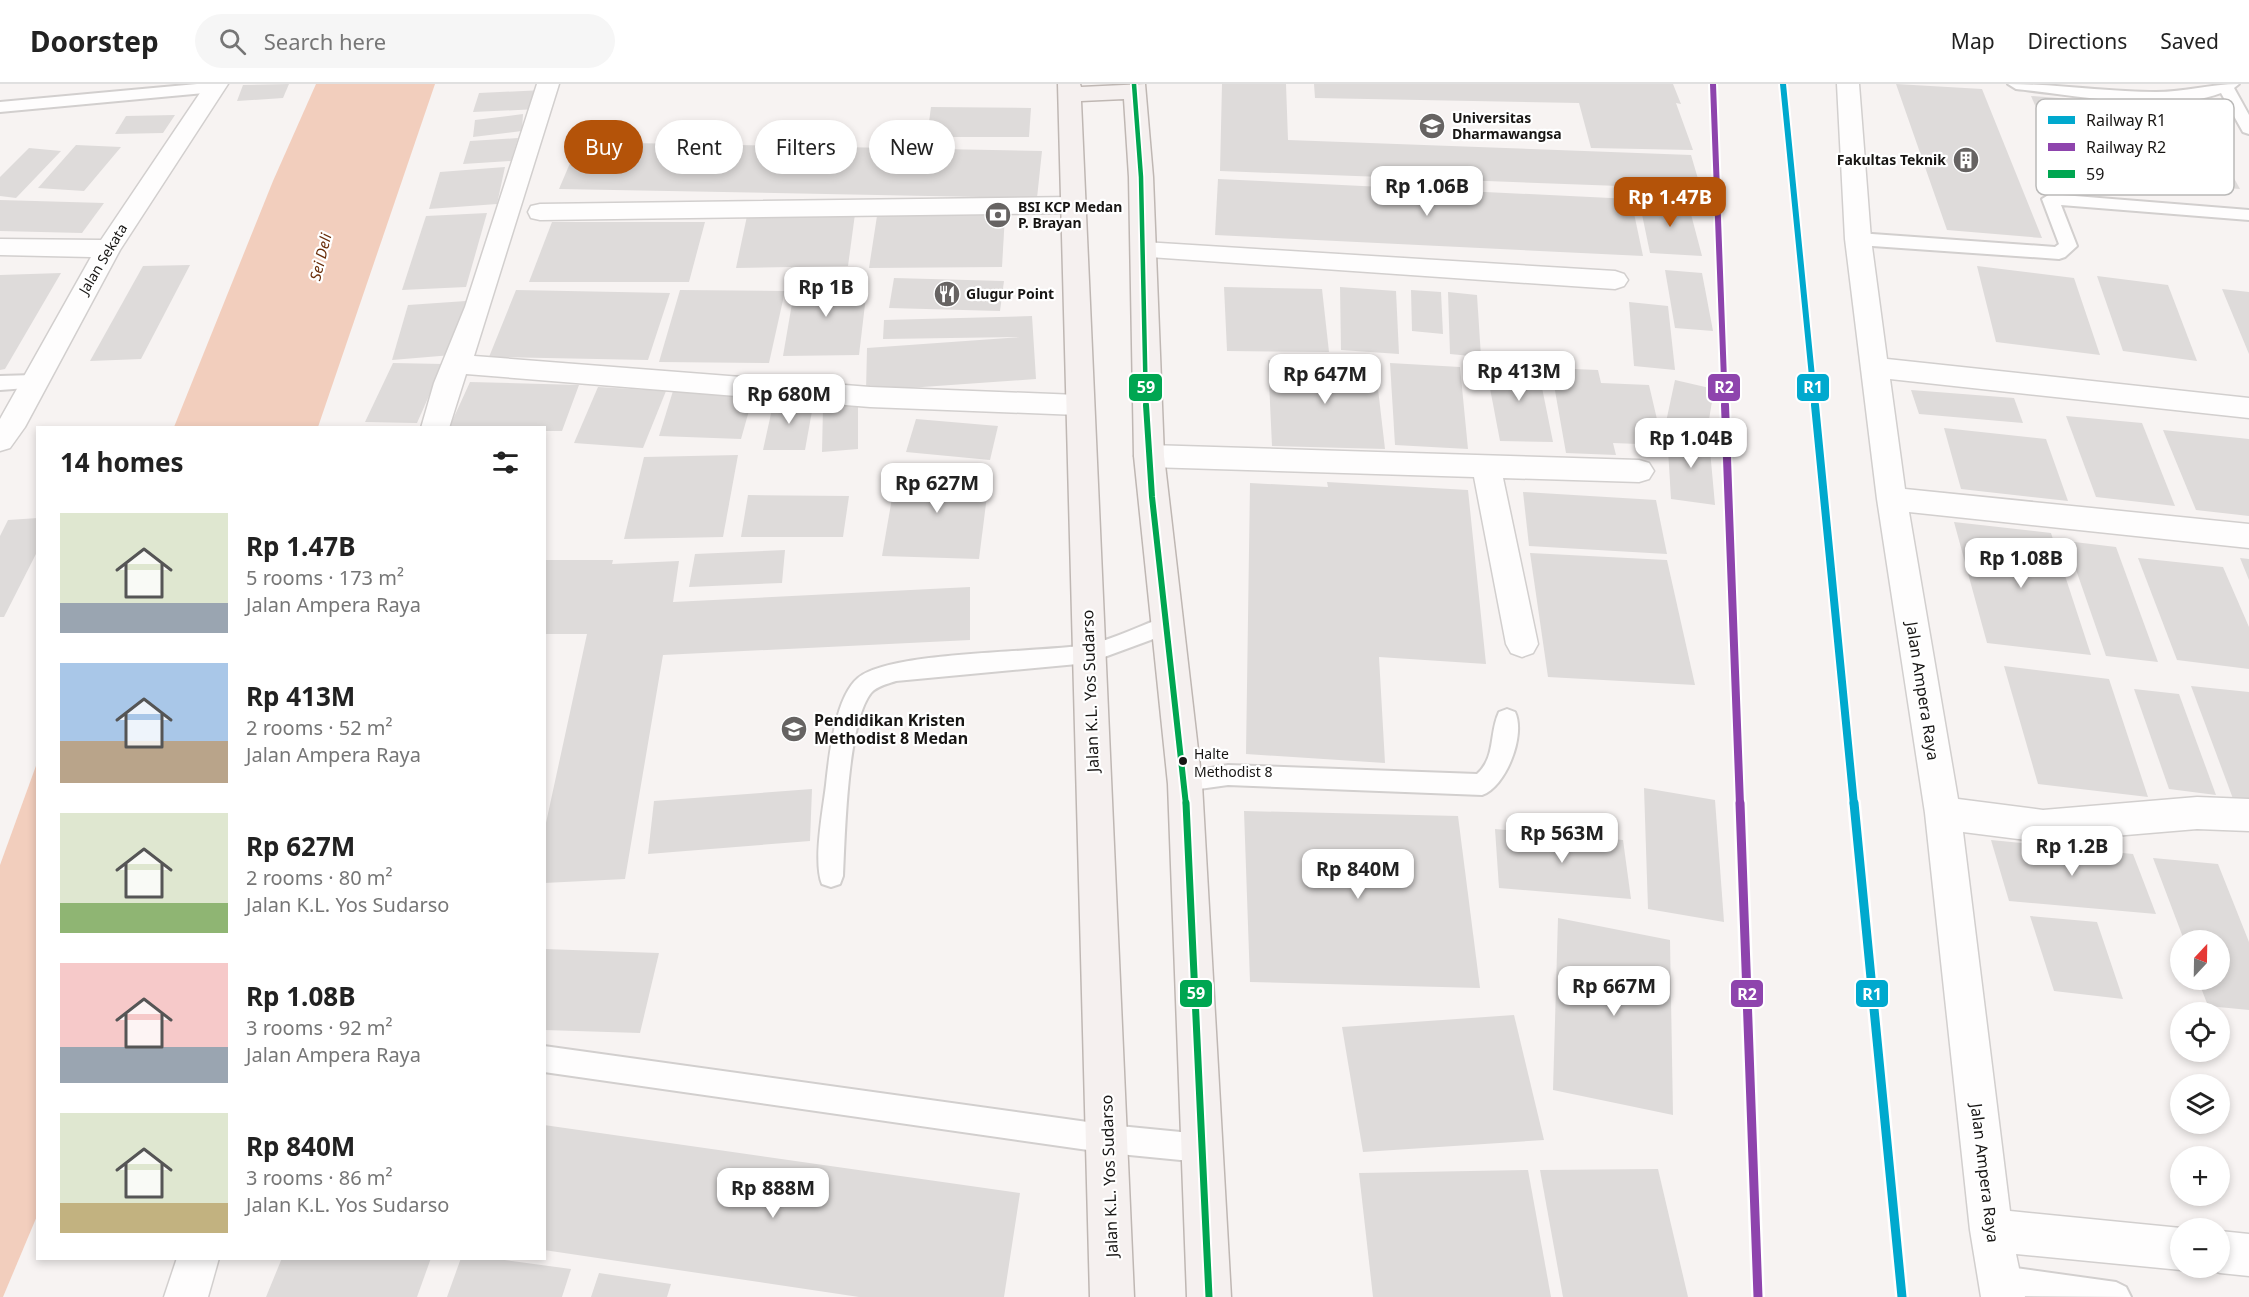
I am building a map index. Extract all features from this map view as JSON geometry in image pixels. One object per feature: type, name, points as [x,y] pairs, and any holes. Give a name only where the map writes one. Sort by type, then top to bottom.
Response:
[{"type":"main road","points":[[1070,89],[1134,88],[1144,250],[1149,456],[1185,780],[1197,976],[1201,1148],[1209,1297]]},
{"type":"main road","name":"Jalan K.L. Yos Sudarso","points":[[1070,89],[1077,264],[1078,405],[1109,1139],[1112,1297]]},
{"type":"street","points":[[436,426],[448,383],[478,307],[548,84]]},
{"type":"street","name":"Jalan Ampera Raya","points":[[1848,84],[1858,239],[1892,499],[1943,813],[1991,1230],[2002,1289]]},
{"type":"street","name":"Jalan Sekata","points":[[0,440],[15,420],[108,249],[216,86]]},
{"type":"street","points":[[540,212],[1073,205]]},
{"type":"street","points":[[0,247],[108,249]]},
{"type":"street","points":[[1144,250],[1615,280]]},
{"type":"street","points":[[457,364],[870,397],[1078,405]]},
{"type":"street","points":[[1876,368],[2249,408]]},
{"type":"street","points":[[1149,456],[1639,471]]},
{"type":"street","points":[[1486,466],[1522,644]]},
{"type":"street","points":[[1892,499],[2249,536]]},
{"type":"street","points":[[1943,813],[2042,826],[2152,815],[2222,812],[2249,815]]},
{"type":"street","points":[[1991,1230],[2170,1248]]},
{"type":"street","points":[[2230,1253],[2249,1255]]},
{"type":"street","points":[[186,1297],[197,1260]]},
{"type":"lane","points":[[2016,84],[2158,96],[2190,94],[2228,86],[2249,129]]},
{"type":"lane","points":[[0,107],[216,86]]},
{"type":"lane","points":[[1858,239],[2059,253],[2068,246],[2050,199],[2249,215]]},
{"type":"lane","points":[[0,383],[34,382]]},
{"type":"lane","points":[[831,876],[843,751],[849,717],[863,688],[875,678],[896,672],[1088,654],[1167,625]]},
{"type":"lane","points":[[1185,780],[1228,775],[1482,784],[1491,777],[1503,754],[1508,719]]},
{"type":"lane","points":[[546,1059],[1109,1139],[1201,1148]]},
{"type":"lane","points":[[2002,1289],[2116,1297]]},
{"type":"water","name":"Sei Deli","points":[[316,84],[435,84],[318,426],[174,426],[273,181]]},
{"type":"water","points":[[36,766],[36,1218],[3,1297],[0,1297],[0,865]]},
{"type":"building","points":[[289,84],[283,98],[237,101],[243,85]]},
{"type":"building","points":[[1222,84],[1286,84],[1288,140],[1691,155],[1701,189],[1220,171]]},
{"type":"building","points":[[1314,84],[1673,84],[1681,104],[1676,103],[1693,150],[1591,148],[1579,103],[1315,98]]},
{"type":"building","name":"Fakultas Teknik","points":[[1896,84],[1982,89],[2042,238],[1947,230]]},
{"type":"building","points":[[544,90],[538,109],[473,112],[479,93]]},
{"type":"building","points":[[2031,96],[2071,99],[2036,99],[2036,108]]},
{"type":"building","points":[[931,107],[1031,108],[1029,137],[955,137],[955,120],[929,120]]},
{"type":"building","points":[[523,114],[522,131],[473,137],[475,120]]},
{"type":"building","points":[[175,115],[163,133],[115,134],[126,116]]},
{"type":"building","points":[[518,138],[511,161],[463,164],[470,141]]},
{"type":"building","points":[[643,143],[655,143],[655,174],[743,174],[743,145],[755,145],[755,174],[857,174],[857,147],[869,148],[869,174],[955,174],[955,149],[1042,151],[1037,198],[559,189],[565,174],[643,174]]},
{"type":"building","points":[[76,145],[121,147],[84,191],[38,188]]},
{"type":"building","points":[[29,148],[61,151],[16,198],[0,196],[0,177]]},
{"type":"building","points":[[505,167],[497,204],[429,209],[440,172]]},
{"type":"building","points":[[2234,178],[2240,189],[2234,189]]},
{"type":"building","points":[[1218,179],[1631,199],[1643,256],[1215,235]]},
{"type":"building","points":[[0,200],[104,203],[82,233],[0,231]]},
{"type":"building","points":[[1639,200],[1688,203],[1702,256],[1650,253]]},
{"type":"building","points":[[487,213],[466,287],[402,290],[426,216]]},
{"type":"building","points":[[855,214],[848,266],[736,268],[747,216]]},
{"type":"building","points":[[1005,215],[1002,267],[869,268],[877,216]]},
{"type":"building","points":[[552,222],[705,222],[689,282],[529,282]]},
{"type":"building","points":[[190,265],[141,359],[90,361],[143,266]]},
{"type":"building","points":[[1977,266],[2074,278],[2100,355],[1996,342]]},
{"type":"building","points":[[1665,270],[1702,273],[1713,331],[1675,328]]},
{"type":"building","points":[[61,273],[5,369],[0,370],[0,275]]},
{"type":"building","points":[[2097,276],[2168,285],[2197,361],[2123,351]]},
{"type":"building","name":"Glugur Point","points":[[894,278],[1004,281],[1000,311],[889,308]]},
{"type":"building","points":[[868,279],[859,355],[783,356],[796,280]]},
{"type":"building","points":[[1224,287],[1322,289],[1329,352],[1227,351]]},
{"type":"building","points":[[1340,287],[1396,291],[1399,354],[1341,350]]},
{"type":"building","points":[[2222,289],[2249,292],[2249,354]]},
{"type":"building","points":[[516,290],[670,293],[648,360],[489,357]]},
{"type":"building","points":[[680,290],[785,291],[769,363],[659,362]]},
{"type":"building","points":[[1411,290],[1441,292],[1443,334],[1412,331]]},
{"type":"building","points":[[1448,292],[1477,295],[1481,357],[1450,354]]},
{"type":"building","points":[[466,301],[452,355],[392,360],[408,305]]},
{"type":"building","points":[[1629,302],[1668,306],[1675,370],[1634,366]]},
{"type":"building","points":[[1032,316],[1036,379],[866,391],[867,348],[1020,337],[883,339],[884,320]]},
{"type":"building","points":[[1268,360],[1375,363],[1385,449],[1272,446]]},
{"type":"building","points":[[1485,362],[1537,363],[1553,442],[1500,441]]},
{"type":"building","points":[[393,363],[443,364],[417,423],[365,422]]},
{"type":"building","points":[[1390,363],[1460,367],[1468,449],[1395,445]]},
{"type":"building","points":[[1551,368],[1598,370],[1601,383],[1649,385],[1663,445],[1613,443],[1616,455],[1566,453]]},
{"type":"building","points":[[1675,380],[1714,389],[1707,432],[1666,422]]},
{"type":"building","points":[[470,382],[579,385],[562,431],[546,431],[546,426],[450,426]]},
{"type":"building","points":[[598,387],[666,391],[643,448],[574,443]]},
{"type":"building","points":[[1911,390],[2014,398],[2023,423],[1919,414]]},
{"type":"building","points":[[673,391],[754,393],[741,439],[659,436]]},
{"type":"building","points":[[774,400],[814,400],[805,450],[763,450]]},
{"type":"building","points":[[858,404],[858,449],[822,452],[823,407]]},
{"type":"building","points":[[2066,416],[2142,423],[2175,506],[2096,497]]},
{"type":"building","points":[[916,419],[998,426],[990,460],[906,452]]},
{"type":"building","points":[[1944,428],[2046,439],[2068,501],[1961,489]]},
{"type":"building","points":[[2163,430],[2249,439],[2249,516],[2196,510]]},
{"type":"building","points":[[1667,433],[1709,439],[1715,505],[1671,499]]},
{"type":"building","points":[[738,455],[723,537],[624,539],[644,457]]},
{"type":"building","points":[[897,469],[990,472],[979,559],[882,556]]},
{"type":"building","points":[[1327,482],[1468,490],[1486,664],[1379,657],[1385,763],[1246,754],[1250,483],[1328,487]]},
{"type":"building","points":[[1523,492],[1656,500],[1667,554],[1529,546]]},
{"type":"building","points":[[748,495],[849,496],[843,537],[741,537]]},
{"type":"building","points":[[36,518],[36,554],[4,617],[0,617],[0,536],[8,520]]},
{"type":"building","points":[[1954,522],[2051,533],[2091,655],[1987,643]]},
{"type":"building","points":[[2066,541],[2116,547],[2158,662],[2106,656]]},
{"type":"building","points":[[785,550],[782,583],[689,587],[695,554]]},
{"type":"building","points":[[1530,553],[1667,560],[1695,685],[1548,677]]},
{"type":"building","points":[[2138,558],[2223,567],[2249,627],[2249,669],[2177,660]]},
{"type":"building","points":[[2240,558],[2249,559],[2249,580]]},
{"type":"building","points":[[546,560],[613,560],[612,564],[679,561],[673,602],[970,587],[970,640],[663,655],[625,879],[546,883],[546,823],[587,634],[546,634]]},
{"type":"building","points":[[2004,666],[2109,679],[2148,797],[2038,784]]},
{"type":"building","points":[[2191,686],[2249,692],[2249,806],[2235,804]]},
{"type":"building","points":[[2134,689],[2179,694],[2216,795],[2169,789]]},
{"type":"building","points":[[1644,788],[1715,800],[1724,922],[1648,909]]},
{"type":"building","points":[[812,789],[810,841],[648,854],[654,801]]},
{"type":"building","points":[[1244,811],[1458,816],[1480,988],[1250,982]]},
{"type":"building","points":[[1495,829],[1623,840],[1631,899],[1499,888]]},
{"type":"building","points":[[1991,840],[2133,854],[2156,914],[2009,901]]},
{"type":"building","points":[[2153,858],[2218,864],[2249,942],[2249,1010],[2230,1008],[2230,1002],[2206,1002],[2202,990],[2230,990],[2230,930],[2180,930]]},
{"type":"building","points":[[2030,916],[2097,922],[2123,999],[2054,991]]},
{"type":"building","points":[[1558,918],[1670,940],[1673,1115],[1553,1090]]},
{"type":"building","points":[[546,949],[659,953],[640,1033],[546,1030]]},
{"type":"building","points":[[1514,1015],[1544,1140],[1363,1152],[1342,1027]]},
{"type":"building","points":[[546,1125],[1020,1193],[1004,1297],[859,1297],[546,1250]]},
{"type":"building","points":[[1658,1169],[1688,1297],[1563,1297],[1540,1170]]},
{"type":"building","points":[[1528,1170],[1551,1297],[1373,1297],[1359,1173]]},
{"type":"building","points":[[281,1260],[430,1260],[417,1297],[266,1297]]},
{"type":"building","points":[[460,1260],[505,1260],[571,1269],[562,1297],[447,1297]]},
{"type":"building","points":[[599,1273],[671,1284],[667,1297],[591,1297]]},
{"type":"rail line","name":"R2","points":[[1713,84],[1758,1297]]},
{"type":"rail line","name":"R1","points":[[1783,84],[1902,1297]]},
{"type":"transit line","name":"59","points":[[1134,84],[1143,224],[1146,410],[1156,538],[1185,784],[1193,912],[1209,1297]]},
{"type":"place","name":"Universitas Dharmawangsa","points":[[1432,126]]},
{"type":"place","name":"Fakultas Teknik","points":[[1966,160]]},
{"type":"place","name":"BSI KCP Medan P. Brayan","points":[[998,215]]},
{"type":"place","name":"Glugur Point","points":[[947,294]]},
{"type":"place","name":"Pendidikan Kristen Methodist 8 Medan","points":[[794,729]]},
{"type":"place","name":"Halte Methodist 8","points":[[1183,761]]}]
